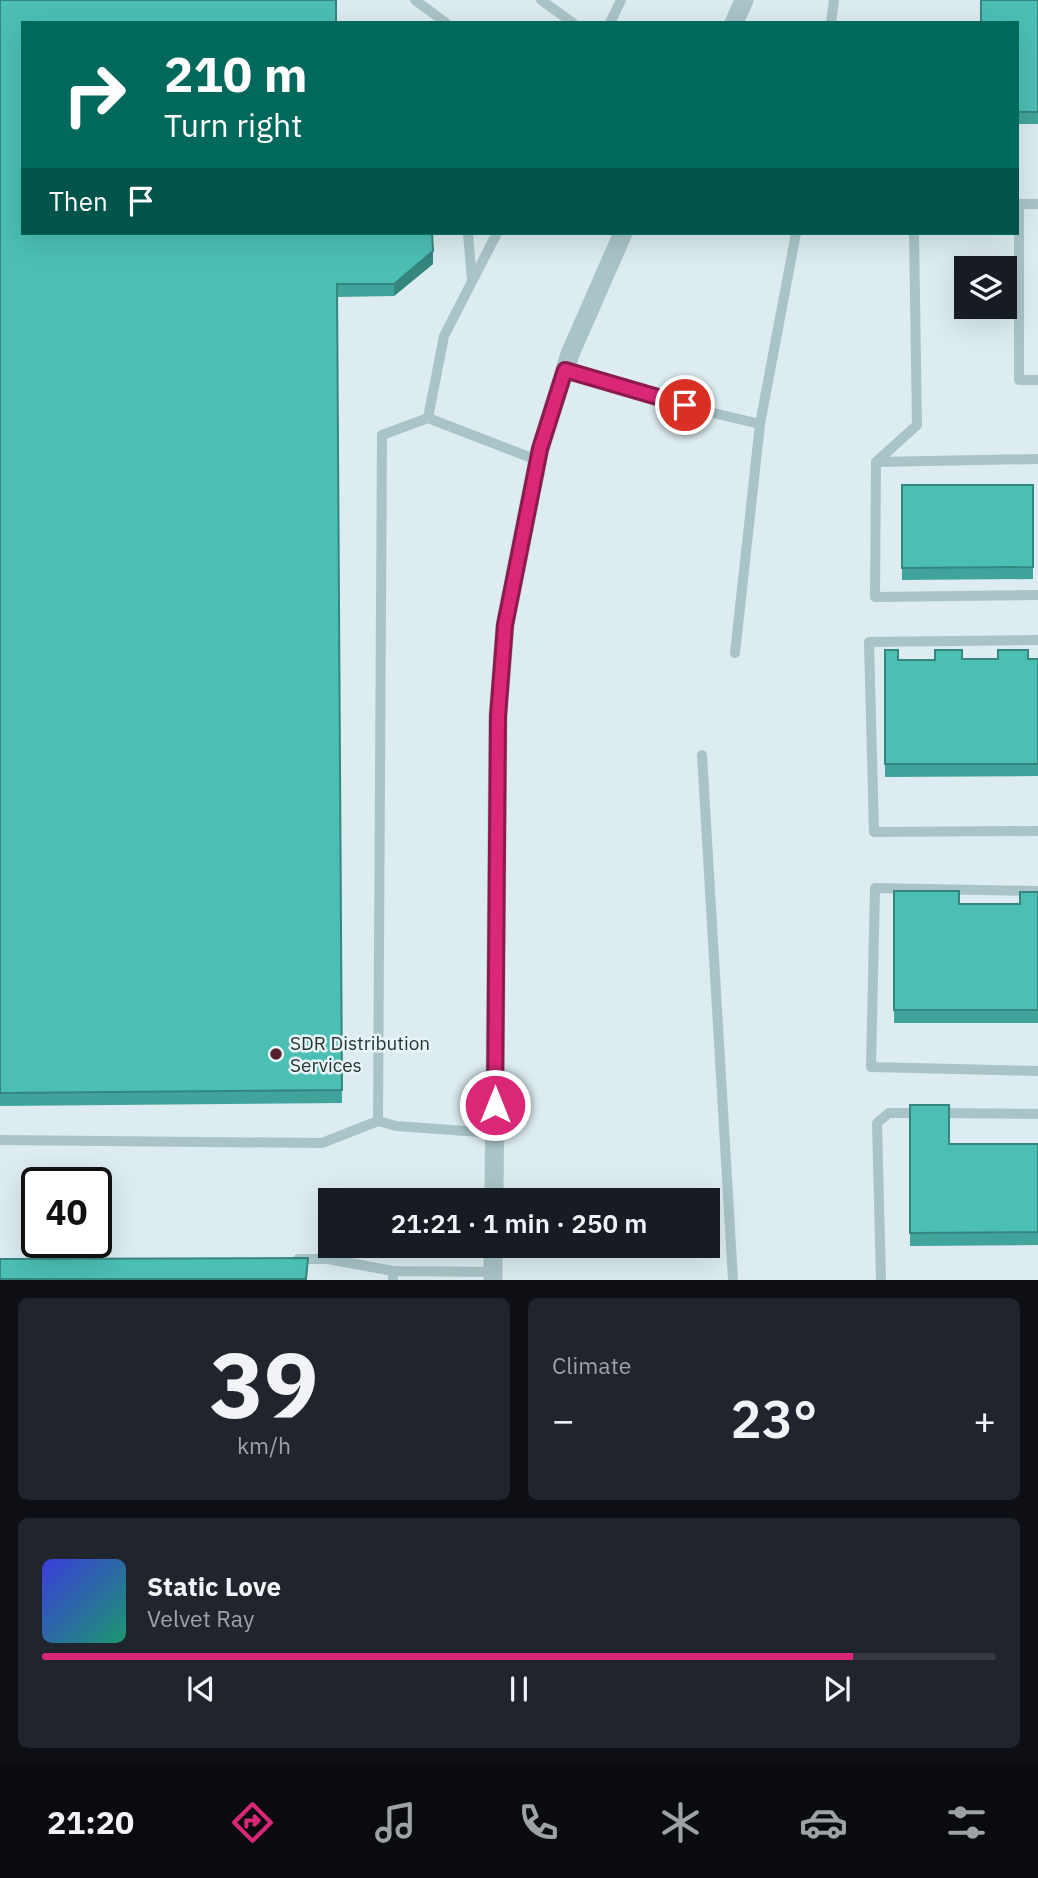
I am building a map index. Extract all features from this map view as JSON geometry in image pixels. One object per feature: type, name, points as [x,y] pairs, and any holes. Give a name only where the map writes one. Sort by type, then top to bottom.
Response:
[{"type":"street","points":[[735,21],[744,0]]},
{"type":"street","points":[[494,1188],[498,716],[505,625],[537,460],[565,370],[611,253],[622,235]]},
{"type":"street","points":[[493,1258],[493,1276]]},
{"type":"lane","points":[[415,0],[443,21]]},
{"type":"lane","points":[[541,0],[570,21]]},
{"type":"lane","points":[[611,21],[621,0]]},
{"type":"lane","points":[[831,21],[834,0]]},
{"type":"lane","points":[[1019,204],[1038,204]]},
{"type":"lane","points":[[468,235],[472,282]]},
{"type":"lane","points":[[428,418],[444,336],[496,235]]},
{"type":"lane","points":[[735,653],[760,424],[796,235]]},
{"type":"lane","points":[[914,235],[917,425],[876,462],[875,597],[1038,595]]},
{"type":"lane","points":[[1018,235],[1019,380],[1038,380]]},
{"type":"lane","points":[[565,370],[760,424]]},
{"type":"lane","points":[[378,1121],[382,435],[428,418],[537,460]]},
{"type":"lane","points":[[876,462],[1038,459]]},
{"type":"lane","points":[[1038,640],[869,642],[874,832],[1038,831]]},
{"type":"lane","points":[[702,755],[733,1279]]},
{"type":"lane","points":[[1038,891],[874,888],[872,1067],[1038,1072]]},
{"type":"lane","points":[[881,1279],[877,1123],[889,1113],[1038,1114]]},
{"type":"lane","points":[[0,1140],[322,1143],[378,1121],[396,1126],[494,1133]]},
{"type":"lane","points":[[282,1259],[328,1259],[393,1275],[493,1276]]},
{"type":"building","points":[[0,0],[336,0],[336,21],[21,21],[21,235],[432,235],[433,251],[394,284],[337,284],[342,1090],[0,1093]]},
{"type":"building","points":[[981,0],[1038,0],[1038,112],[1019,112],[1019,21],[981,21]]},
{"type":"building","points":[[902,485],[1033,485],[1033,567],[902,568]]},
{"type":"building","points":[[885,650],[898,650],[898,660],[935,660],[935,650],[962,650],[962,659],[998,659],[998,650],[1028,650],[1028,659],[1038,659],[1038,764],[885,764]]},
{"type":"building","points":[[894,891],[959,891],[959,904],[1020,904],[1020,892],[1038,892],[1038,1010],[894,1010]]},
{"type":"building","points":[[910,1105],[949,1105],[949,1144],[1038,1144],[1038,1232],[910,1233]]},
{"type":"building","points":[[308,1258],[306,1279],[0,1279],[0,1259]]},
{"type":"place","name":"SDR Distribution Services","points":[[276,1054]]},
{"type":"route","points":[[495,1105],[498,716],[505,625],[519,542],[540,449],[565,370],[685,405]]}]
